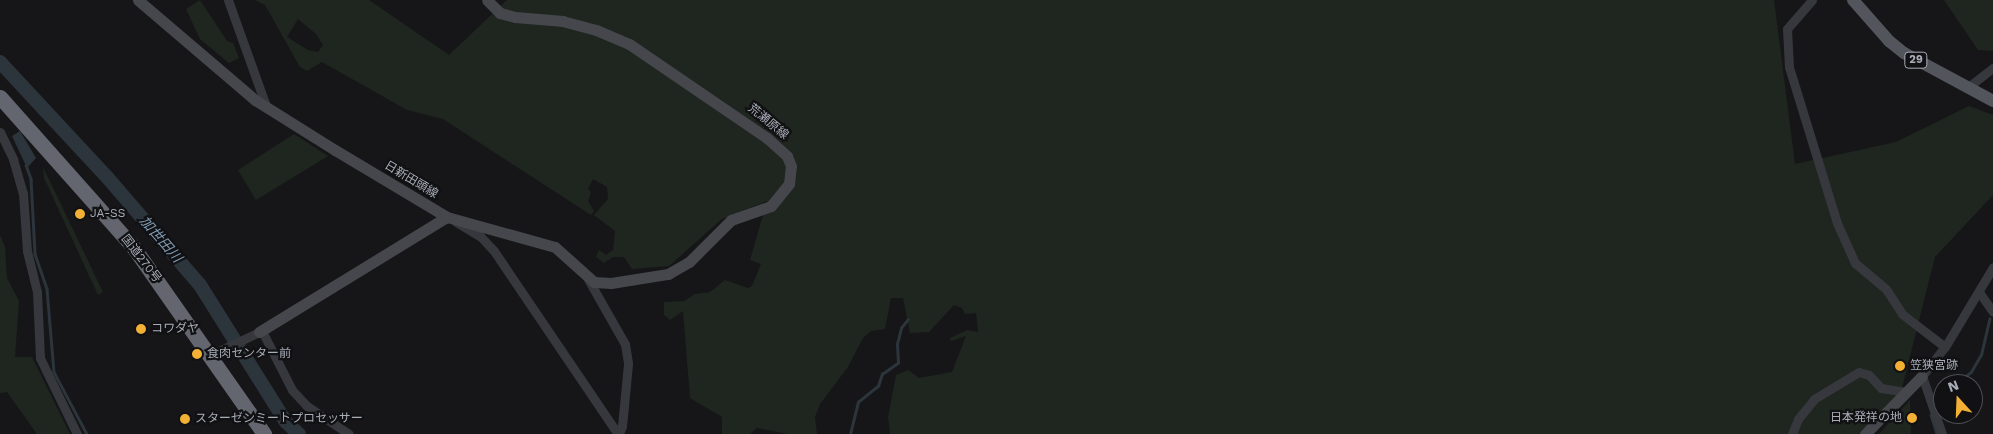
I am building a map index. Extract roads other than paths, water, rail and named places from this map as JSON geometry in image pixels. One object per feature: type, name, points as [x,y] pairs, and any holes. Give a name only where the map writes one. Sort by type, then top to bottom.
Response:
[{"type":"highway","name":"国道270号","points":[[0,97],[134,248],[214,353],[264,434]]},
{"type":"main road","name":"29","points":[[1853,0],[1889,41],[1930,69],[1993,101]]},
{"type":"street","name":"日新田頭線","points":[[138,0],[266,106],[481,237],[494,251],[618,434]]},
{"type":"street","points":[[228,0],[266,106]]},
{"type":"street","name":"荒瀬原線","points":[[487,0],[500,12],[515,17],[563,21],[630,44],[748,122],[787,156],[791,166],[789,184],[771,206],[731,220],[689,262],[668,274],[611,283],[588,279]]},
{"type":"street","points":[[1812,0],[1787,29],[1789,67],[1837,223],[1855,263],[1886,289],[1902,314],[1945,347]]},
{"type":"street","points":[[1967,88],[1993,68]]},
{"type":"street","points":[[0,132],[13,159],[23,193],[27,251],[37,292],[40,358],[77,434]]},
{"type":"street","points":[[214,353],[261,332],[447,217],[555,246],[588,279],[625,344],[628,364],[622,426],[618,434]]},
{"type":"street","points":[[1866,434],[1922,376],[1945,347],[1993,266]]},
{"type":"street","points":[[1979,292],[1993,312]]},
{"type":"street","points":[[261,332],[292,390],[307,406],[349,434]]},
{"type":"street","points":[[1792,434],[1798,419],[1814,399],[1859,372],[1869,375],[1881,388],[1906,392]]},
{"type":"street","points":[[1922,376],[1942,434]]},
{"type":"waterway","name":"加世田川","points":[[0,62],[107,177],[200,285],[286,422],[299,434]]},
{"type":"waterway","points":[[26,165],[31,179],[35,254],[47,289],[54,372],[87,434]]},
{"type":"waterway","points":[[850,434],[858,402],[878,386],[882,374],[898,363],[897,344],[901,328],[908,319]]},
{"type":"waterway","points":[[1968,374],[1981,355],[1989,319]]},
{"type":"waterway","points":[[1931,415],[1937,434]]},
{"type":"place","name":"JA-SS","points":[[80,214]]},
{"type":"place","name":"コワダヤ","points":[[141,329]]},
{"type":"place","name":"食肉センター前","points":[[197,354]]},
{"type":"place","name":"笠狭宮跡","points":[[1900,366]]},
{"type":"place","name":"日本発祥の地","points":[[1912,418]]},
{"type":"place","name":"スターゼンミートプロセッサー","points":[[185,419]]}]
